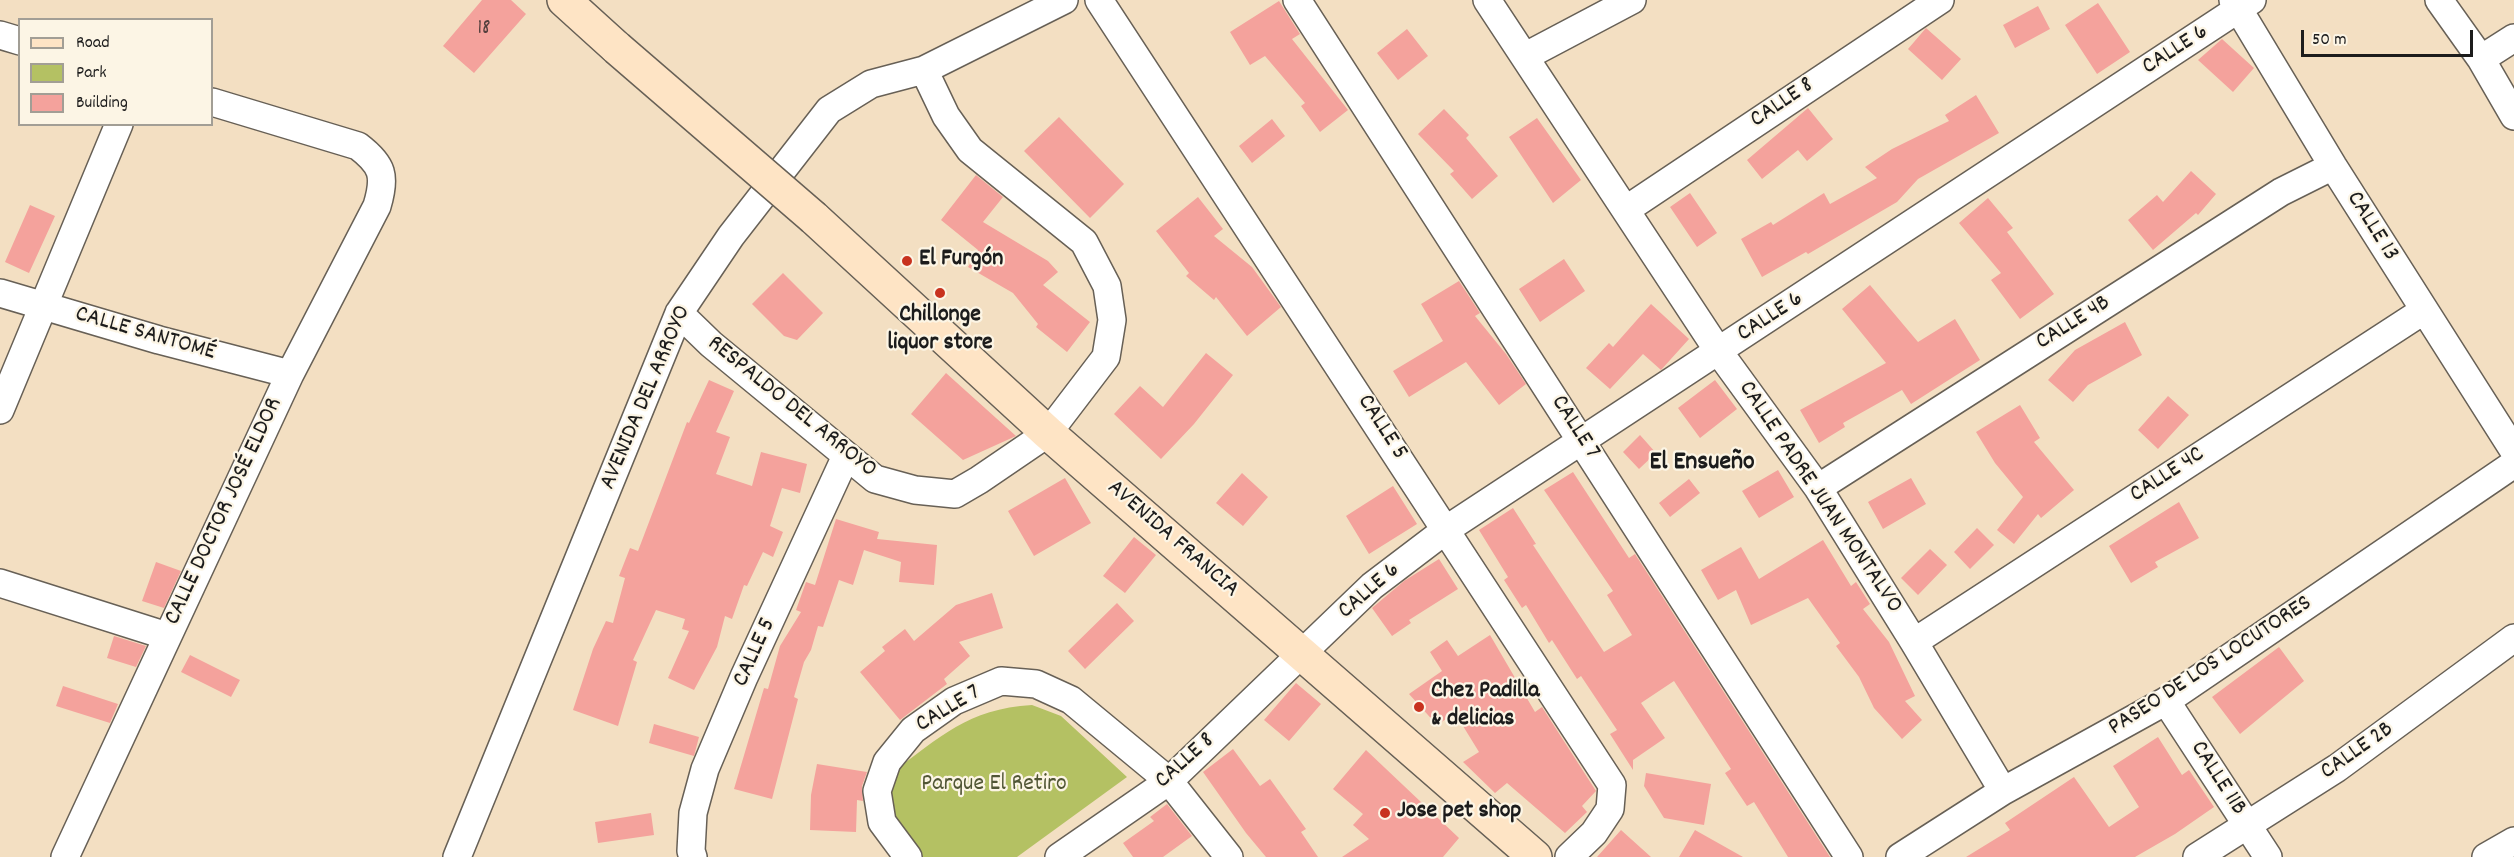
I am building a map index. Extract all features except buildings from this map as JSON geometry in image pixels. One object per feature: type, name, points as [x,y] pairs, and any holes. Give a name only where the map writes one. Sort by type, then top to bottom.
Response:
[{"type":"main road","name":"AVENIDA FRANCIA","points":[[564,0],[814,218],[1048,433],[1535,857]]},
{"type":"street","name":"AVENIDA DEL ARROYO","points":[[457,857],[679,313],[731,236],[829,110],[871,84],[924,70],[1064,0]]},
{"type":"street","name":"CALLE 5","points":[[1099,0],[1447,529],[1612,785],[1610,809],[1594,832],[1569,857]]},
{"type":"street","name":"CALLE 7","points":[[1297,0],[1849,857]]},
{"type":"street","name":"CALLE PADRE JUAN MONTALVO","points":[[1487,0],[1627,209],[1719,352],[1818,488],[2003,791]]},
{"type":"street","points":[[1526,56],[1632,0]]},
{"type":"street","name":"CALLE 8","points":[[1627,209],[1909,7],[1940,0]]},
{"type":"street","points":[[2439,0],[2481,59],[2514,116]]},
{"type":"street","name":"CALLE 6","points":[[1302,653],[1372,586],[1447,529],[1719,352],[2242,3]]},
{"type":"street","name":"CALLE 13","points":[[2242,3],[2333,166],[2514,451]]},
{"type":"street","points":[[0,35],[18,40]]},
{"type":"street","points":[[2481,59],[2514,38]]},
{"type":"street","name":"RESPALDO DEL ARROYO","points":[[679,313],[711,344],[875,480],[915,490],[955,494],[1048,433],[1106,357],[1112,320],[1107,286],[1084,242],[970,150],[946,116],[924,70]]},
{"type":"street","name":"CALLE DOCTOR JOSÉ ELDOR","points":[[65,857],[290,374],[377,206],[383,188],[381,169],[373,157],[358,146],[213,102]]},
{"type":"street","points":[[0,410],[118,126]]},
{"type":"street","name":"CALLE 4B","points":[[1818,488],[2281,192],[2333,166]]},
{"type":"street","name":"CALLE SANTOMÉ","points":[[0,294],[159,340],[290,374]]},
{"type":"street","name":"CALLE 4C","points":[[1914,642],[2423,311]]},
{"type":"street","name":"CALLE 5","points":[[693,857],[691,851],[693,813],[705,769],[744,677],[846,456]]},
{"type":"street","name":"PASEO DE LOS LOCUTORES","points":[[1905,856],[2003,791],[2166,701],[2514,465]]},
{"type":"street","points":[[0,583],[167,636]]},
{"type":"street","name":"CALLE 2B","points":[[2198,857],[2337,768],[2514,638]]},
{"type":"street","name":"CALLE 8","points":[[1059,857],[1168,781],[1302,653]]},
{"type":"street","name":"CALLE 7","points":[[908,857],[882,822],[877,791],[887,762],[913,730],[945,707],[1001,681],[1035,684],[1071,700],[1168,781],[1229,857]]},
{"type":"street","name":"CALLE 11B","points":[[2166,701],[2268,857]]},
{"type":"street","points":[[2486,857],[2514,841]]},
{"type":"green space","name":"Parque El Retiro","points":[[1032,705],[1061,716],[1127,777],[1017,857],[910,857],[879,821],[891,773],[940,737],[972,719],[990,712]]},
{"type":"place","name":"El Furgón","points":[[907,261]]},
{"type":"place","name":"Chillonge liquor store","points":[[940,293]]},
{"type":"place","name":"Chez Padilla & delicias","points":[[1419,707]]},
{"type":"place","name":"Jose pet shop","points":[[1385,813]]},
{"type":"district","name":"El Ensueño","points":[[1702,464]]}]
